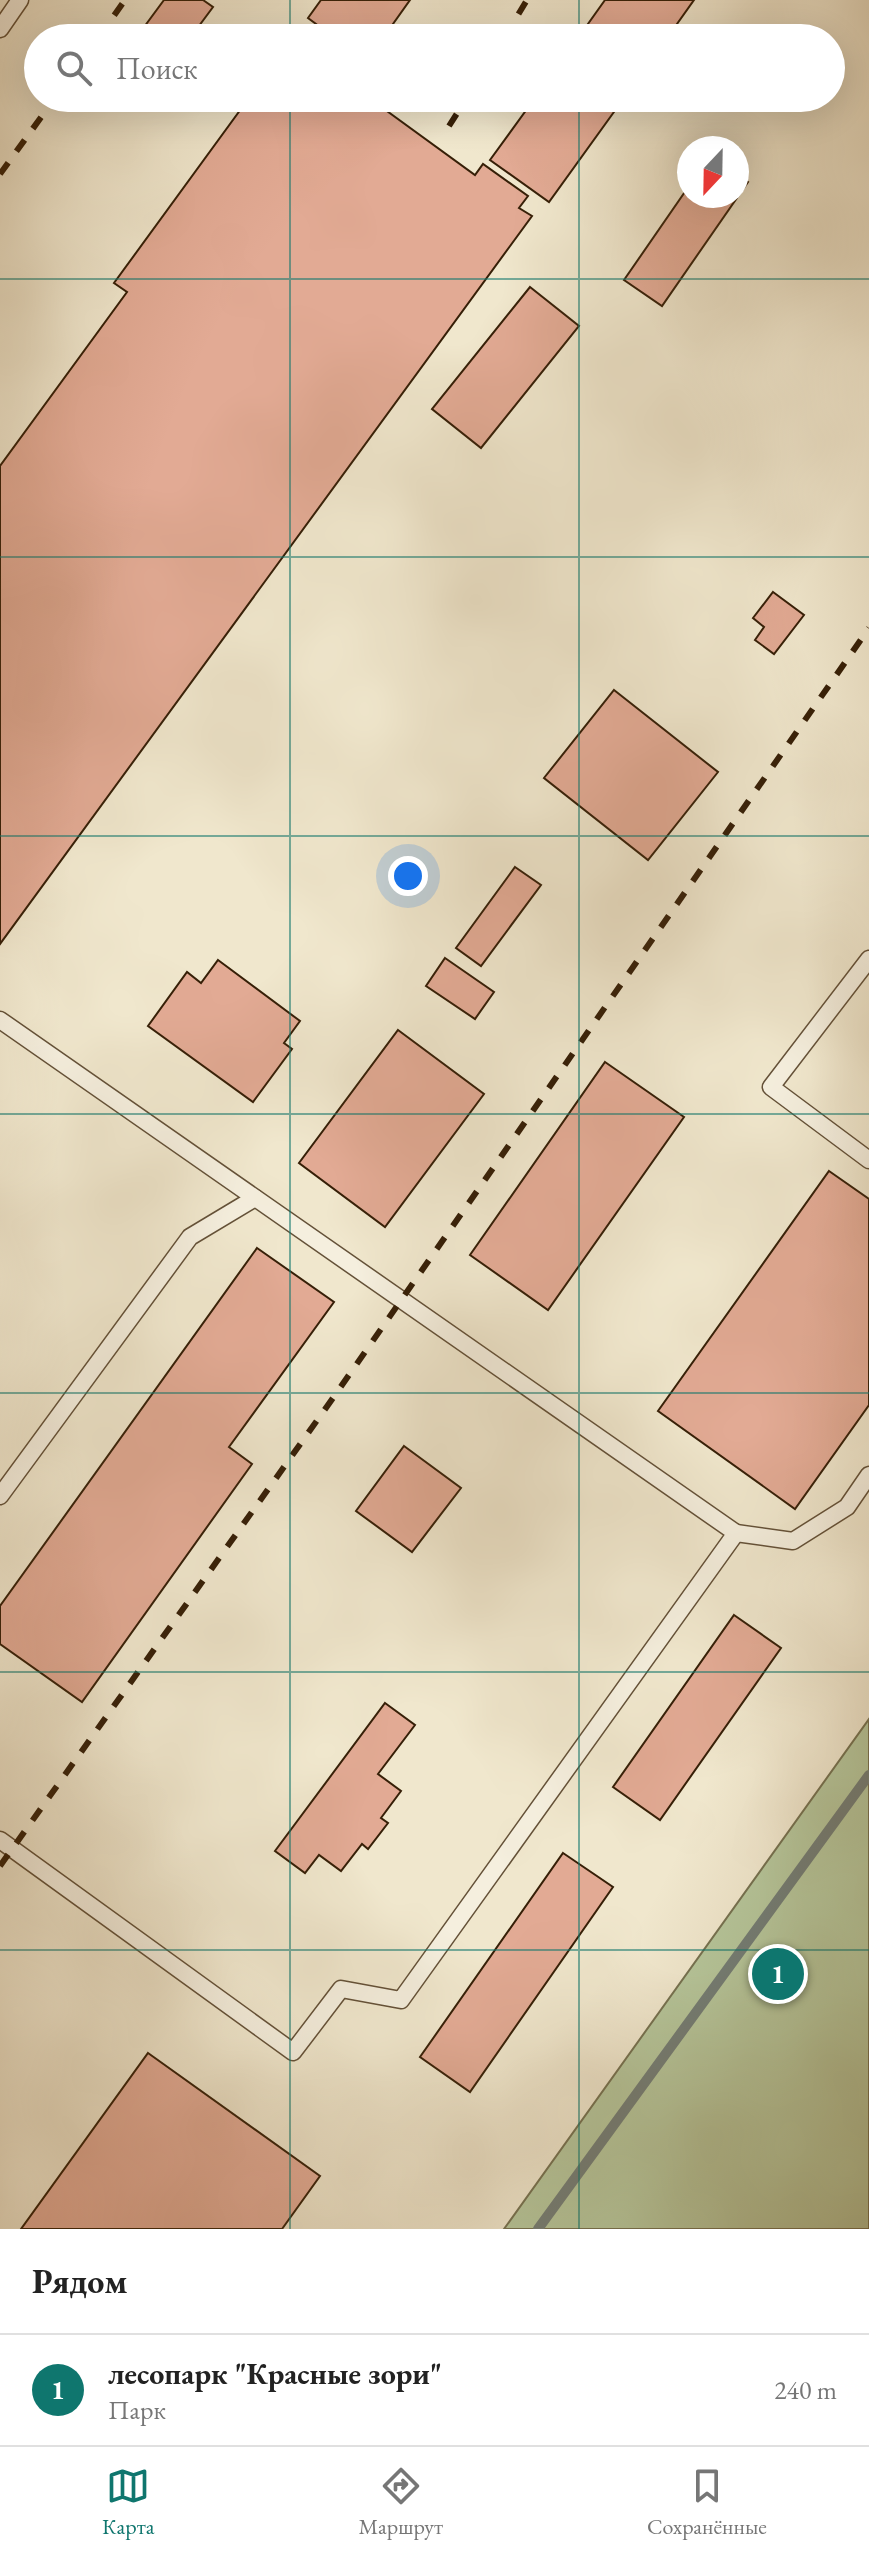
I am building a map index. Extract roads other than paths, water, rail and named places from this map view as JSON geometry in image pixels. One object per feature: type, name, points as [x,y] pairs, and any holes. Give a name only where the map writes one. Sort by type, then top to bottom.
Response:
[{"type":"lane","points":[[0,29],[20,0]]},
{"type":"lane","points":[[869,959],[771,1087],[869,1160]]},
{"type":"lane","points":[[0,1020],[736,1533],[793,1541],[847,1507],[869,1475]]},
{"type":"lane","points":[[0,1496],[190,1237],[255,1198]]},
{"type":"lane","points":[[0,1840],[293,2052],[341,1989],[401,2000],[736,1533]]},
{"type":"waterway","points":[[538,2229],[869,1775]]},
{"type":"railway","points":[[108,24],[125,0]]},
{"type":"railway","points":[[512,24],[527,0]]},
{"type":"railway","points":[[0,174],[45,112]]},
{"type":"railway","points":[[449,126],[458,112]]},
{"type":"railway","points":[[0,1866],[333,1398],[869,628]]},
{"type":"place","name":"лесопарк \"Красные зори\"","points":[[778,1974]]}]
